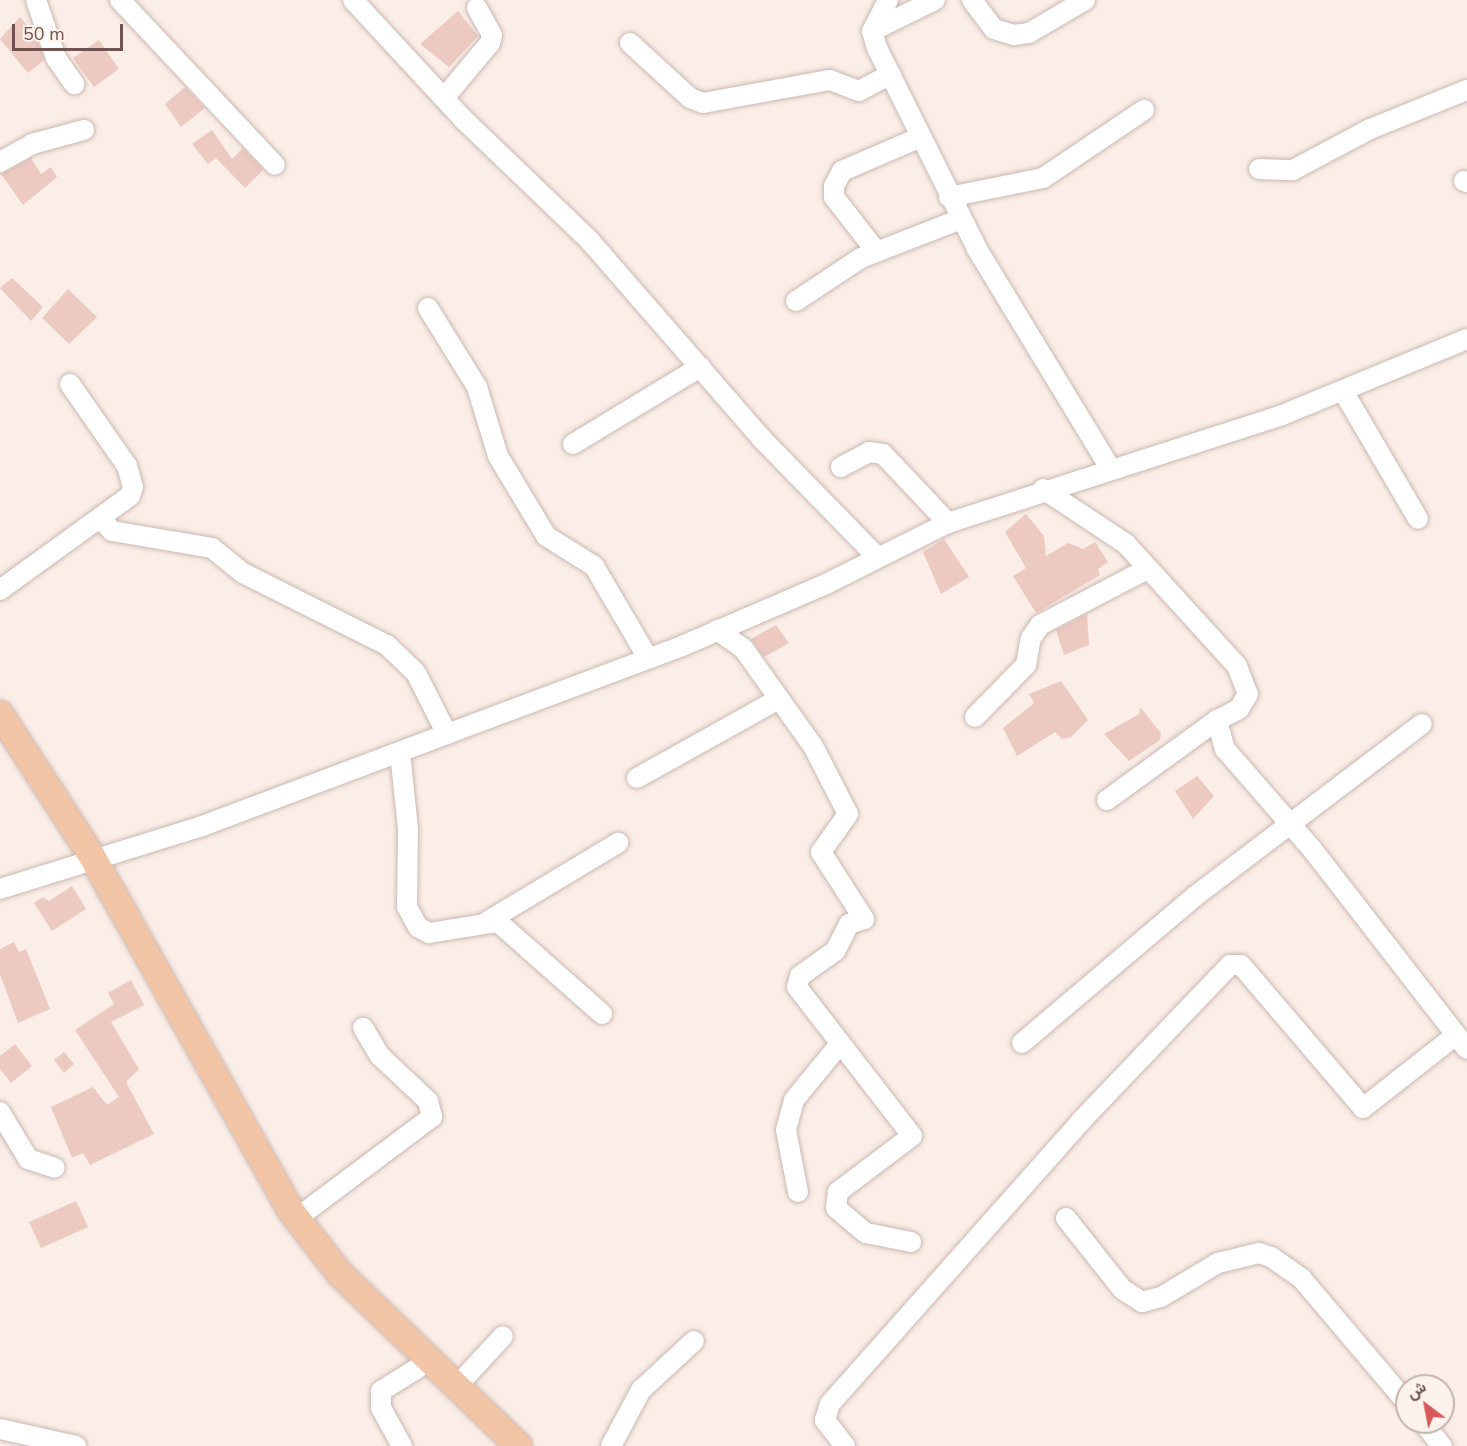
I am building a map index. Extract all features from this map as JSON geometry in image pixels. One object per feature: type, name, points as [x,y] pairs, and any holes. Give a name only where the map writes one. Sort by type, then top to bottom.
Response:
[{"type":"main road","points":[[0,714],[257,1166],[332,1283],[499,1446]]},
{"type":"main road","points":[[0,740],[85,861]]},
{"type":"main road","points":[[257,1166],[340,1274],[519,1446]]},
{"type":"street","points":[[36,0],[56,58],[74,84]]},
{"type":"street","points":[[120,0],[275,165]]},
{"type":"street","points":[[352,0],[444,98],[590,241],[818,501],[878,556]]},
{"type":"street","points":[[872,31],[888,0]]},
{"type":"street","points":[[872,31],[935,0]]},
{"type":"street","points":[[972,0],[994,29],[1014,35],[1029,33],[1085,0]]},
{"type":"street","points":[[444,98],[490,43],[492,35],[477,8]]},
{"type":"street","points":[[872,31],[949,197],[1110,468]]},
{"type":"street","points":[[630,43],[690,98],[703,104],[831,81],[859,91],[891,75]]},
{"type":"street","points":[[1259,169],[1293,170],[1370,129],[1467,90]]},
{"type":"street","points":[[949,197],[1043,178],[1144,110]]},
{"type":"street","points":[[0,162],[32,144],[84,130]]},
{"type":"street","points":[[876,251],[834,197],[834,186],[842,171],[921,137]]},
{"type":"street","points":[[796,301],[876,251],[961,219]]},
{"type":"street","points":[[428,308],[477,387],[498,456],[546,536],[594,566],[648,658]]},
{"type":"street","points":[[0,889],[202,826],[400,752],[717,630],[948,523],[1042,489],[1343,391],[1467,339]]},
{"type":"street","points":[[573,444],[700,367]]},
{"type":"street","points":[[0,590],[130,496],[132,477],[70,384]]},
{"type":"street","points":[[1343,391],[1418,519]]},
{"type":"street","points":[[841,467],[869,452],[883,454],[948,523]]},
{"type":"street","points":[[1042,489],[1095,519],[1147,569],[1197,619],[1243,679],[1248,694],[1239,709],[1217,720],[1107,800]]},
{"type":"street","points":[[100,518],[112,531],[212,548],[243,573],[387,645],[417,673],[447,734]]},
{"type":"street","points":[[975,717],[1026,665],[1031,638],[1040,625],[1147,569]]},
{"type":"street","points":[[717,630],[743,648],[833,778],[848,814],[821,852],[853,893],[864,919],[849,924],[835,951],[797,984],[839,1045],[912,1136],[838,1192],[836,1208],[866,1233],[911,1242]]},
{"type":"street","points":[[637,778],[779,699]]},
{"type":"street","points":[[845,1446],[825,1420],[830,1404],[1080,1122],[1230,965],[1241,965],[1364,1108],[1463,1040],[1292,826],[1225,749],[1217,720]]},
{"type":"street","points":[[1022,1043],[1194,897],[1292,826],[1422,724]]},
{"type":"street","points":[[400,752],[410,917],[429,933],[488,921],[618,843]]},
{"type":"street","points":[[488,921],[508,929],[602,1014]]},
{"type":"street","points":[[297,1218],[432,1117],[428,1101],[380,1056],[363,1028]]},
{"type":"street","points":[[798,1192],[786,1130],[794,1100],[839,1045]]},
{"type":"street","points":[[0,1112],[28,1159],[55,1168]]},
{"type":"street","points":[[1066,1218],[1122,1289],[1142,1302],[1161,1297],[1218,1263],[1259,1253],[1271,1257],[1302,1279],[1395,1389]]},
{"type":"street","points":[[456,1387],[503,1336]]},
{"type":"street","points":[[611,1446],[641,1390],[694,1341]]},
{"type":"street","points":[[402,1446],[381,1408],[381,1391],[418,1368]]},
{"type":"street","points":[[0,1410],[5,1430],[41,1443],[76,1446]]},
{"type":"street","points":[[1432,1434],[1442,1446]]},
{"type":"building","points":[[458,11],[478,36],[449,67],[420,44]]},
{"type":"building","points":[[20,17],[35,34],[44,60],[28,73],[0,39]]},
{"type":"building","points":[[99,40],[119,69],[94,87],[73,58]]},
{"type":"building","points":[[185,87],[205,108],[181,127],[165,104]]},
{"type":"building","points":[[212,130],[232,159],[243,148],[263,170],[245,188],[216,158],[208,164],[192,144]]},
{"type":"building","points":[[31,158],[41,174],[51,167],[57,177],[23,205],[1,174]]},
{"type":"building","points":[[12,278],[43,307],[31,321],[0,288]]},
{"type":"building","points":[[68,289],[97,317],[69,344],[42,318]]},
{"type":"building","points":[[1026,514],[1044,536],[1046,556],[1068,543],[1083,549],[1095,542],[1108,562],[1098,569],[1100,575],[1036,613],[1013,576],[1026,568],[1005,532]]},
{"type":"building","points":[[944,539],[969,577],[941,594],[923,552]]},
{"type":"building","points":[[1087,614],[1089,645],[1064,655],[1056,630]]},
{"type":"building","points":[[776,625],[789,643],[764,657],[751,639]]},
{"type":"building","points":[[1061,681],[1088,720],[1071,737],[1062,739],[1055,732],[1017,756],[1003,728],[1034,703],[1029,694]]},
{"type":"building","points":[[1140,707],[1161,733],[1160,740],[1129,761],[1104,734],[1139,714]]},
{"type":"building","points":[[1197,776],[1214,796],[1193,819],[1175,791]]},
{"type":"building","points":[[72,886],[86,909],[52,931],[34,903],[43,897],[49,901]]},
{"type":"building","points":[[14,942],[19,952],[26,949],[50,1009],[18,1023],[0,974],[0,949]]},
{"type":"building","points":[[131,980],[144,1005],[111,1022],[139,1069],[126,1082],[154,1134],[90,1165],[83,1153],[72,1158],[51,1107],[93,1087],[107,1105],[119,1097],[75,1030],[114,1004],[108,993]]},
{"type":"building","points":[[15,1044],[32,1066],[11,1083],[0,1069],[0,1056]]},
{"type":"building","points":[[64,1052],[74,1064],[64,1073],[54,1060]]},
{"type":"building","points":[[76,1201],[88,1227],[41,1248],[29,1222]]}]
